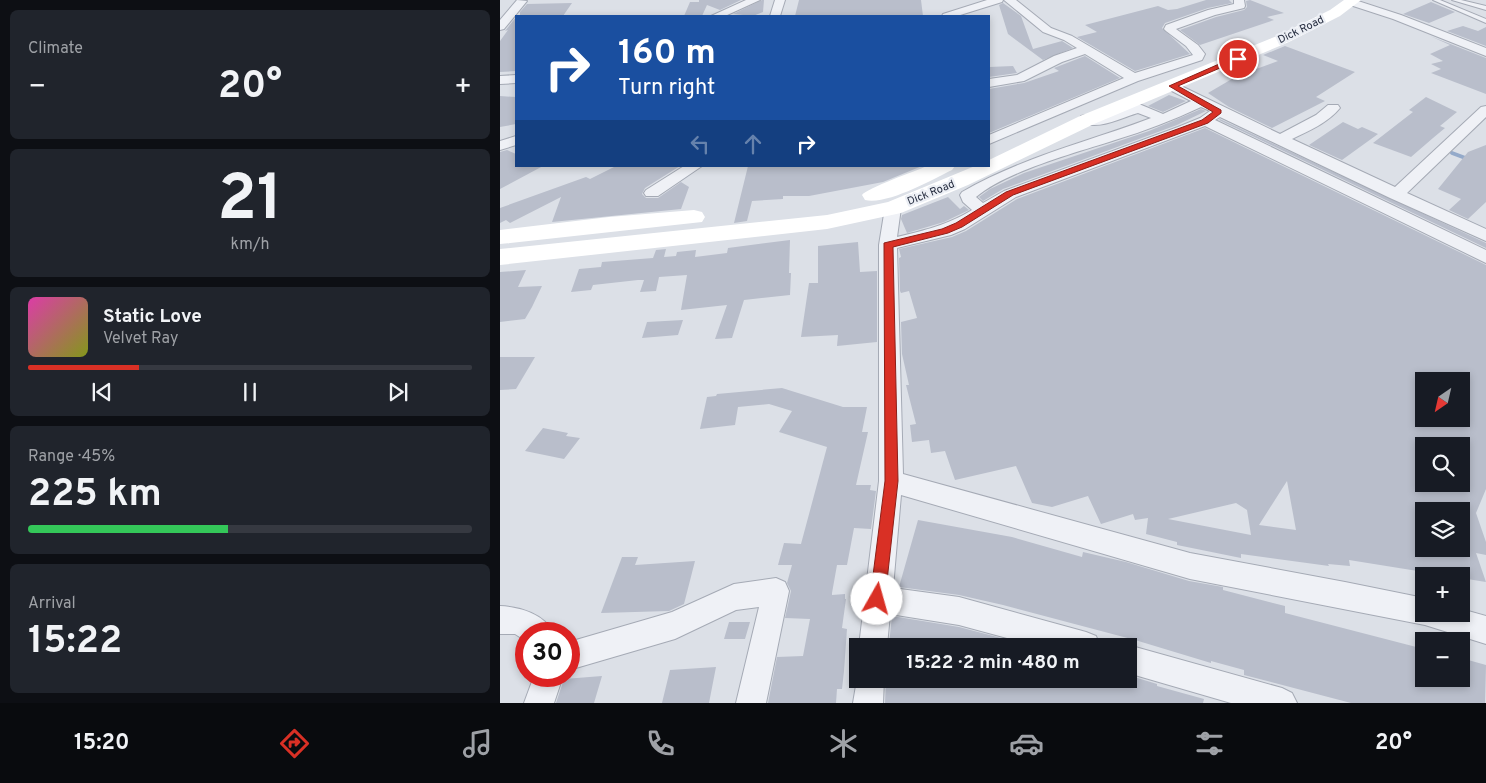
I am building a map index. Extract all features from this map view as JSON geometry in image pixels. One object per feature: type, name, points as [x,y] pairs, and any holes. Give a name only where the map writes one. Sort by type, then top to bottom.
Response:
[{"type":"main road","name":"Dick Road","points":[[990,148],[1030,127],[1080,115],[1173,86],[1301,31],[1335,13],[1346,1]]},
{"type":"main road","name":"Dick Road","points":[[990,165],[1080,115],[1243,43],[1346,1]]},
{"type":"main road","name":"Dick Road","points":[[500,242],[609,224],[814,206],[876,194],[895,188],[943,167]]},
{"type":"main road","name":"Dick Road","points":[[500,242],[817,223],[893,208],[961,181],[986,167]]},
{"type":"street","points":[[718,15],[755,0]]},
{"type":"street","points":[[775,15],[780,0]]},
{"type":"street","points":[[951,15],[998,0]]},
{"type":"street","points":[[1009,0],[1023,9],[1047,30],[1068,38],[1134,78]]},
{"type":"street","points":[[990,140],[1134,78],[1198,57],[1197,50],[1170,30],[1170,27],[1205,14],[1240,6],[1239,0]]},
{"type":"street","points":[[1346,1],[1397,17],[1486,52]]},
{"type":"street","points":[[500,27],[522,2]]},
{"type":"street","points":[[990,83],[1020,78],[1058,59],[1087,50]]},
{"type":"street","points":[[500,80],[515,79]]},
{"type":"street","points":[[1173,86],[1200,102],[1486,236]]},
{"type":"street","points":[[982,211],[970,200],[968,195],[997,178],[1031,163],[1163,119],[1200,102]]},
{"type":"street","points":[[1080,115],[1093,122],[1139,108],[1163,119]]},
{"type":"street","points":[[1280,140],[1334,108]]},
{"type":"street","points":[[1396,195],[1486,110]]},
{"type":"street","points":[[888,245],[945,231],[959,225],[1010,194],[1205,121],[1219,111]]},
{"type":"street","points":[[1205,121],[1486,257]]},
{"type":"street","points":[[500,146],[515,140]]},
{"type":"street","points":[[652,192],[693,167]]},
{"type":"street","points":[[874,638],[891,481],[888,245],[893,208]]},
{"type":"street","points":[[891,481],[1190,566],[1415,610]]},
{"type":"street","points":[[580,653],[675,625],[734,597],[776,591],[751,703]]},
{"type":"street","points":[[877,599],[959,611],[1057,638]]},
{"type":"street","points":[[500,620],[520,622]]},
{"type":"street","points":[[1458,622],[1486,630]]},
{"type":"street","points":[[1137,662],[1282,703]]},
{"type":"street","points":[[539,703],[545,687]]},
{"type":"street","points":[[868,703],[869,688]]},
{"type":"lane","points":[[1436,0],[1485,20]]},
{"type":"lane","points":[[1455,0],[1486,8]]},
{"type":"building","points":[[699,0],[741,0],[720,10],[707,5],[702,15],[684,15],[690,2],[699,2]]},
{"type":"building","points":[[764,0],[763,12],[756,15],[733,14]]},
{"type":"building","points":[[799,0],[921,0],[923,15],[795,15]]},
{"type":"building","points":[[1206,0],[1229,0],[1232,3],[1208,8],[1165,23],[1162,28],[1190,54],[1135,71],[1077,37],[1097,32],[1085,25],[1158,6],[1168,10],[1177,9]]},
{"type":"building","points":[[1250,0],[1284,13],[1267,17],[1274,20],[1200,45],[1180,30],[1216,17],[1244,10],[1247,7],[1246,1]]},
{"type":"building","points":[[1431,2],[1455,12],[1429,23],[1403,14]]},
{"type":"building","points":[[572,3],[564,15],[520,15],[520,12],[527,4]]},
{"type":"building","points":[[1003,3],[1021,16],[1033,49],[1062,41],[1073,48],[1043,60],[1008,34],[999,5]]},
{"type":"building","points":[[515,18],[515,71],[500,72],[500,41],[508,30],[505,31]]},
{"type":"building","points":[[1463,26],[1478,31],[1486,27],[1486,46],[1447,31]]},
{"type":"building","points":[[1430,36],[1486,58],[1486,94],[1431,73],[1441,69],[1431,64],[1443,61],[1430,54],[1450,45]]},
{"type":"building","points":[[1285,46],[1355,72],[1316,97],[1325,101],[1272,128],[1229,107],[1208,93],[1237,76],[1278,61],[1263,55]]},
{"type":"building","points":[[1085,56],[1120,78],[990,133],[990,89],[1024,83],[1059,71],[1054,68]]},
{"type":"building","points":[[1013,66],[1017,73],[990,77],[990,67]]},
{"type":"building","points":[[1169,95],[1186,101],[1163,112],[1148,106]]},
{"type":"building","points":[[500,96],[515,97],[515,124],[500,127]]},
{"type":"building","points":[[1426,97],[1457,112],[1440,126],[1445,128],[1411,157],[1373,143],[1413,112],[1409,110]]},
{"type":"building","points":[[1201,109],[1206,111],[1177,125],[1003,189],[983,201],[979,197],[990,189],[1024,173],[1149,131]]},
{"type":"building","points":[[1219,120],[1486,243],[1486,248]]},
{"type":"building","points":[[1343,122],[1358,129],[1362,127],[1378,134],[1342,160],[1309,145]]},
{"type":"building","points":[[1205,128],[1486,265],[1486,489],[1476,513],[1486,542],[1486,555],[1476,553],[1486,582],[1470,579],[1470,567],[1415,567],[1415,571],[1349,560],[1350,566],[1328,564],[1329,566],[1241,554],[1241,558],[1177,545],[1177,542],[1146,534],[1148,518],[1135,520],[1133,514],[1101,524],[1088,496],[1052,507],[1032,503],[1016,466],[955,480],[945,451],[931,453],[929,440],[912,442],[910,425],[916,424],[906,385],[909,385],[902,354],[901,322],[917,318],[909,291],[901,293],[900,291],[899,258],[901,257],[899,249],[952,237],[966,231],[1017,199]],"holes":[[[1287,481],[1296,530],[1259,525]],[[1236,503],[1247,510],[1251,535],[1168,519]]]},
{"type":"building","points":[[1486,145],[1486,202],[1468,219],[1449,210],[1461,199],[1438,189],[1468,152]]},
{"type":"building","points":[[507,150],[515,154],[515,167],[541,167],[500,189],[500,152]]},
{"type":"building","points":[[614,167],[678,167],[645,188],[642,194],[646,198],[658,198],[681,182],[689,187],[681,209],[552,222],[561,197],[510,223],[506,220],[500,223],[500,208],[586,177],[590,179]]},
{"type":"building","points":[[748,167],[920,167],[883,182],[809,196],[783,196],[783,199],[752,201],[747,221],[734,223]]},
{"type":"building","points":[[948,197],[960,209],[964,206],[969,210],[944,222],[907,233],[901,219],[902,215]]},
{"type":"building","points":[[790,240],[790,295],[744,300],[732,338],[715,339],[727,305],[681,310],[687,275],[659,277],[656,291],[640,292],[644,280],[638,280],[593,285],[591,290],[571,292],[579,269],[601,267],[602,262],[653,258],[656,250],[666,249],[664,257],[676,256],[677,252],[696,250],[695,257],[727,253],[728,248]]},
{"type":"building","points":[[858,242],[860,272],[877,271],[877,342],[837,346],[838,335],[801,337],[809,283],[818,283],[818,246]]},
{"type":"building","points":[[526,270],[518,287],[542,286],[532,307],[525,319],[500,322],[500,272]]},
{"type":"building","points":[[683,320],[678,335],[642,338],[647,322]]},
{"type":"building","points":[[500,357],[535,357],[516,389],[500,390]]},
{"type":"building","points":[[782,388],[843,407],[867,407],[862,432],[868,432],[856,485],[871,485],[870,490],[876,491],[871,529],[854,528],[847,565],[837,565],[832,595],[845,594],[842,628],[847,629],[842,689],[837,689],[836,703],[768,703],[777,657],[803,656],[810,619],[785,618],[791,591],[787,583],[792,565],[778,565],[784,543],[801,544],[827,447],[779,432],[792,411],[769,404],[738,407],[735,425],[700,429],[707,397],[716,396],[717,394]]},
{"type":"building","points":[[543,428],[568,433],[566,436],[580,438],[564,459],[525,451]]},
{"type":"building","points":[[918,520],[1012,537],[1082,557],[1083,552],[1126,562],[1189,581],[1223,587],[1223,590],[1285,606],[1285,613],[1415,647],[1415,687],[1470,687],[1470,661],[1486,665],[1485,703],[1351,703],[1244,675],[1244,670],[1211,661],[1211,663],[1137,641],[1137,638],[1127,638],[959,595],[899,587]]},
{"type":"building","points":[[622,557],[638,557],[635,565],[695,561],[684,604],[669,611],[601,613]]},
{"type":"building","points":[[892,616],[959,627],[1001,638],[890,638]]},
{"type":"building","points":[[729,622],[750,622],[745,639],[724,639]]},
{"type":"building","points":[[716,667],[709,703],[662,703],[670,670]]},
{"type":"building","points":[[602,676],[594,703],[556,703],[561,687],[580,687],[580,678]]},
{"type":"building","points":[[1137,678],[1157,684],[1157,686],[1204,699],[1203,703],[885,703],[886,688],[1137,688]]},
{"type":"waterway","points":[[1452,153],[1468,159]]},
{"type":"route","points":[[877,599],[891,481],[888,245],[945,231],[959,225],[992,203],[1010,194],[1205,121],[1219,111],[1173,86],[1238,59]]}]
